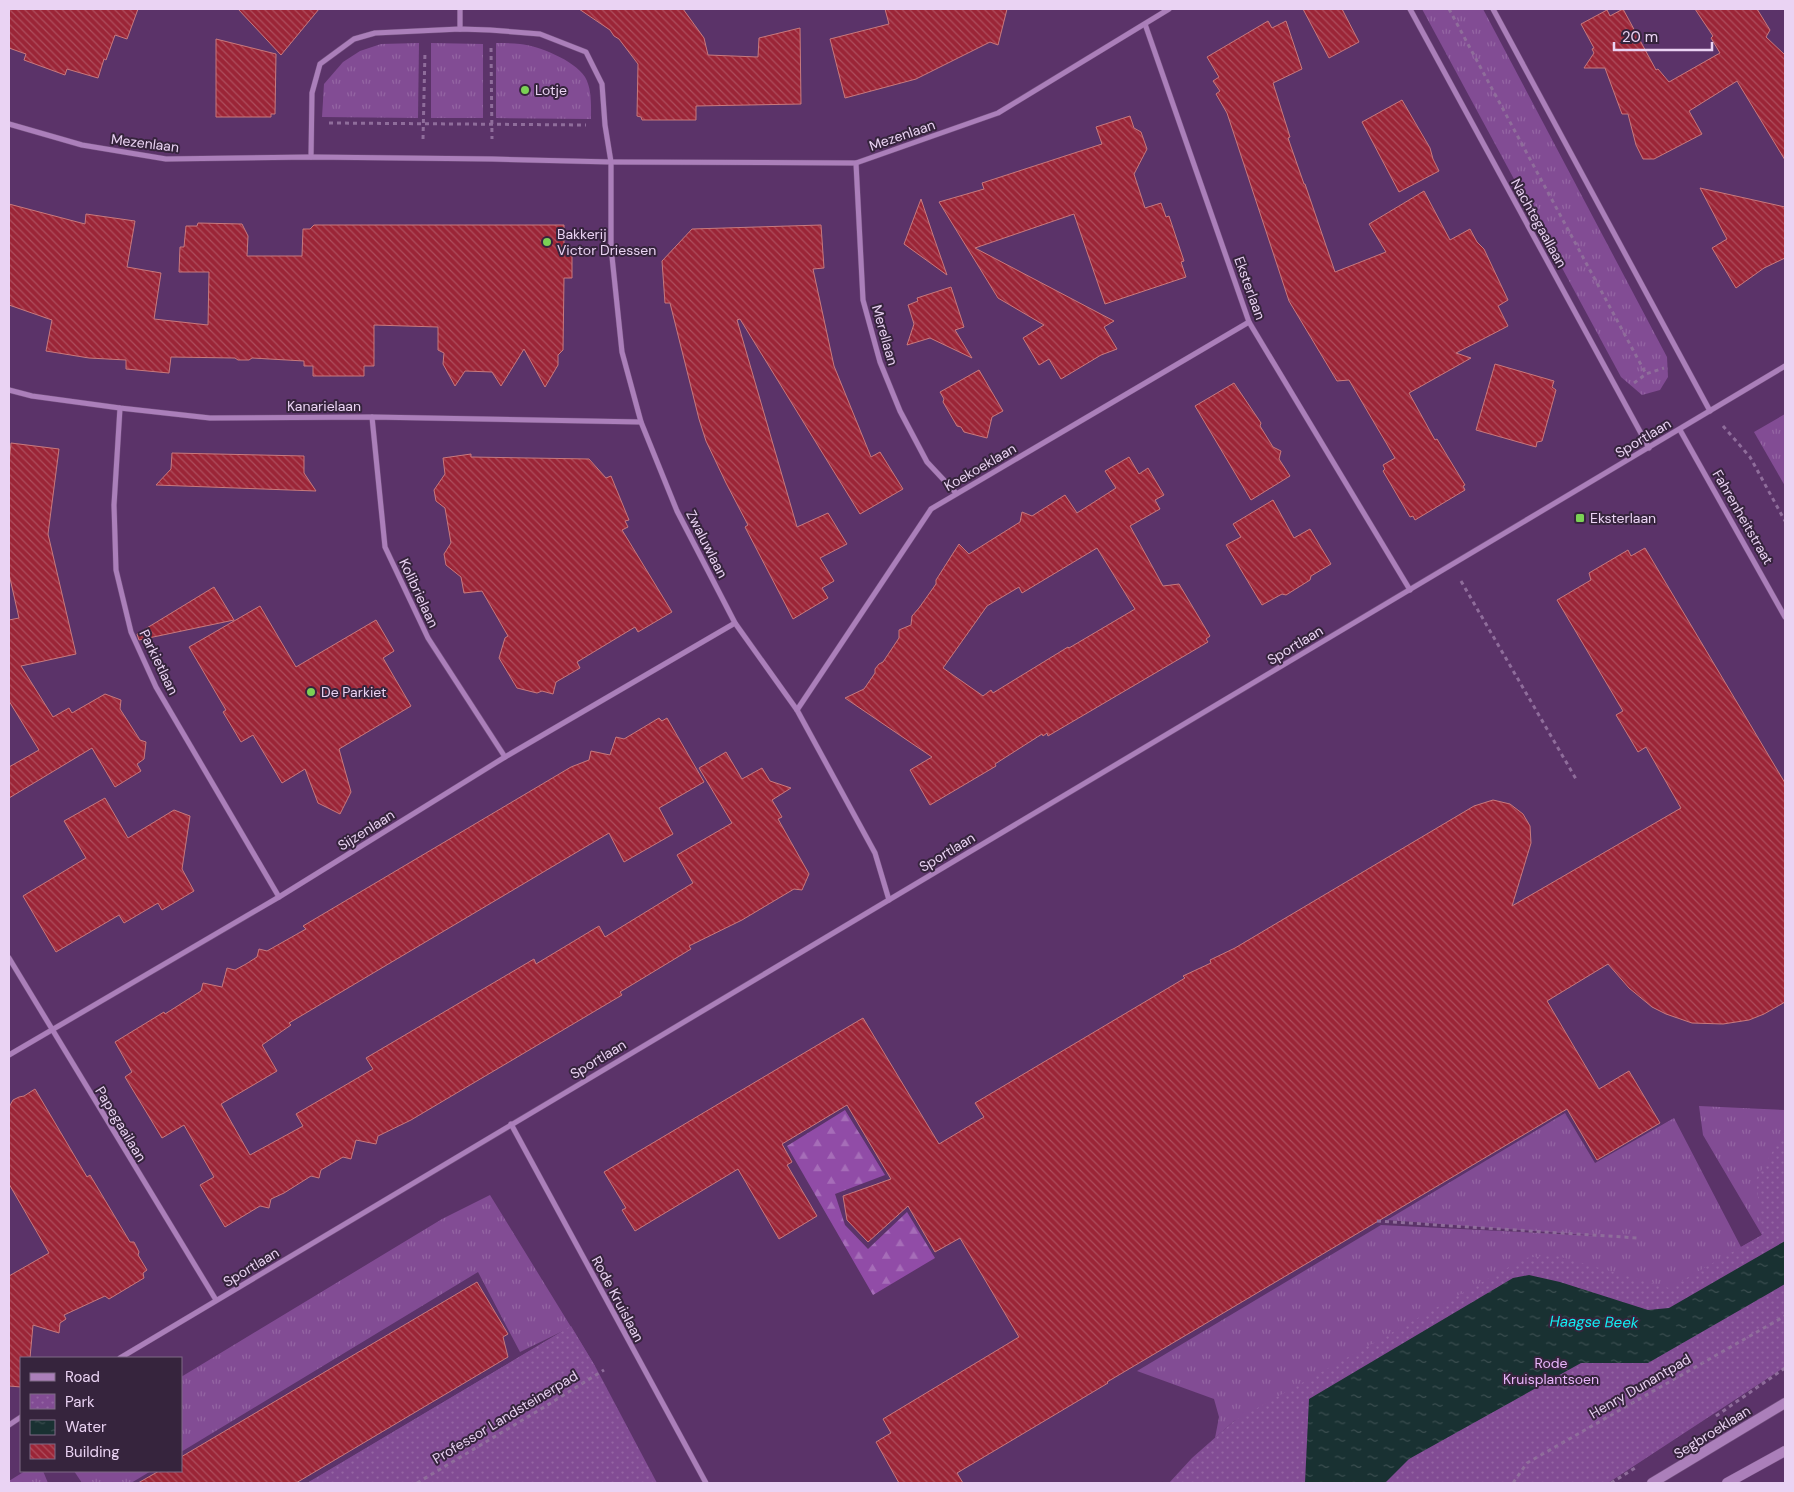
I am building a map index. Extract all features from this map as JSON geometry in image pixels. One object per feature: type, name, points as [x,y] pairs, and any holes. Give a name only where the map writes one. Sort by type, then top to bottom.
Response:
[{"type":"main road","name":"Segbroeklaan","points":[[1652,1483],[1683,1466],[1785,1402]]},
{"type":"main road","points":[[1727,1483],[1785,1451]]},
{"type":"street","points":[[460,9],[460,29]]},
{"type":"street","name":"Mezenlaan","points":[[9,124],[82,145],[166,159],[311,157],[492,158],[611,162],[856,163],[998,113],[1169,9]]},
{"type":"street","name":"Nachtegaallaan","points":[[1410,9],[1649,448]]},
{"type":"street","points":[[1494,9],[1710,411]]},
{"type":"street","name":"Eksterlaan","points":[[1145,24],[1249,322],[1410,590]]},
{"type":"street","points":[[311,157],[312,93],[320,64],[354,40],[375,33],[460,29],[540,34],[586,52],[602,84],[605,125],[611,162]]},
{"type":"street","name":"Zwaluwlaan","points":[[611,162],[611,247],[622,352],[641,422],[677,511],[734,623],[797,710],[875,853],[889,900]]},
{"type":"street","name":"Merellaan","points":[[856,163],[863,300],[880,362],[900,411],[927,462],[956,493]]},
{"type":"street","name":"Koekoeklaan","points":[[797,710],[931,509],[1249,322]]},
{"type":"street","name":"Sportlaan","points":[[122,1357],[1785,366]]},
{"type":"street","name":"Kanarielaan","points":[[9,390],[32,396],[210,418],[372,417],[641,422]]},
{"type":"street","name":"Parkietlaan","points":[[120,408],[114,505],[116,570],[131,632],[156,687],[279,897]]},
{"type":"street","name":"Kolibrielaan","points":[[372,417],[385,547],[428,638],[505,758]]},
{"type":"street","name":"Fahrenheitstraat","points":[[1680,430],[1785,616]]},
{"type":"street","name":"Sijzenlaan","points":[[9,1056],[279,897],[505,758],[734,623]]},
{"type":"street","name":"Papegaailaan","points":[[9,958],[216,1300]]},
{"type":"street","name":"Rode Kruislaan","points":[[511,1124],[706,1483]]},
{"type":"street","points":[[9,1425],[20,1418]]},
{"type":"path","points":[[1449,9],[1646,374]]},
{"type":"path","points":[[422,158],[425,30]]},
{"type":"path","points":[[490,30],[492,158]]},
{"type":"path","points":[[311,123],[605,125]]},
{"type":"path","points":[[1619,393],[1646,374],[1682,360]]},
{"type":"path","points":[[1710,411],[1750,457],[1785,521]]},
{"type":"path","points":[[1452,565],[1576,779]]},
{"type":"path","points":[[1377,1221],[1638,1238]]},
{"type":"path","name":"Henry Dunantpad","points":[[1513,1483],[1527,1463],[1785,1316]]},
{"type":"path","name":"Professor Landsteinerpad","points":[[417,1483],[604,1370]]},
{"type":"green space","points":[[1422,9],[1483,9],[1667,357],[1668,377],[1660,390],[1642,395],[1621,377]]},
{"type":"green space","points":[[419,43],[418,118],[322,117],[324,84],[343,62],[360,51],[381,44]]},
{"type":"green space","points":[[431,43],[483,44],[483,118],[431,118]]},
{"type":"green space","points":[[496,43],[528,45],[556,55],[573,65],[585,77],[589,87],[591,119],[496,118]]},
{"type":"green space","points":[[1785,414],[1785,486],[1754,432]]},
{"type":"green space","points":[[1699,1106],[1785,1110],[1785,1241],[1669,1308],[1234,1421],[1215,1438],[1219,1417],[1214,1399],[1137,1371],[1381,1225],[1600,1236],[1387,1220],[1565,1113],[1595,1163],[1674,1118],[1741,1247],[1762,1235],[1703,1135]]},
{"type":"green space","points":[[845,1110],[885,1175],[835,1194],[845,1225],[868,1249],[907,1212],[935,1258],[873,1295],[787,1146]]},
{"type":"green space","name":"Rode Kruisplantsoen","points":[[1785,1131],[1785,1367],[1608,1483],[1169,1483],[1192,1458],[1234,1421],[1525,1258],[1554,1255],[1669,1288],[1762,1235],[1756,1179]]},
{"type":"green space","points":[[490,1195],[595,1366],[402,1483],[307,1483],[563,1331],[520,1352],[478,1272],[182,1451],[182,1376],[442,1219]]},
{"type":"green space","points":[[571,1326],[595,1366],[657,1483],[308,1483]]},
{"type":"green space","points":[[23,1472],[43,1472],[48,1483],[9,1483],[9,1481]]},
{"type":"green space","points":[[75,1472],[149,1472],[131,1483],[82,1483]]},
{"type":"water","name":"Haagse Beek","points":[[1785,1241],[1785,1284],[1648,1363],[1581,1363],[1409,1459],[1385,1483],[1305,1483],[1309,1399],[1513,1278],[1529,1275],[1560,1282],[1648,1310],[1669,1308]]},
{"type":"building","points":[[9,9],[138,9],[127,39],[115,35],[98,78],[67,69],[65,75],[24,60],[26,54],[9,48]]},
{"type":"building","points":[[238,9],[319,9],[281,55]]},
{"type":"building","points":[[579,9],[683,9],[704,38],[708,55],[758,57],[759,38],[800,28],[801,104],[696,106],[696,120],[642,120],[641,117],[637,116],[638,64],[610,30]]},
{"type":"building","points":[[885,9],[1007,9],[998,45],[990,42],[916,79],[845,98],[830,39],[889,24]]},
{"type":"building","points":[[1303,9],[1342,9],[1359,42],[1329,58]]},
{"type":"building","points":[[1623,9],[1656,70],[1658,69],[1669,82],[1720,53],[1711,38],[1713,36],[1695,9],[1757,9],[1770,30],[1766,37],[1785,55],[1785,160],[1737,81],[1689,111],[1702,134],[1654,159],[1643,159],[1636,145],[1628,114],[1622,114],[1605,68],[1584,68],[1594,53],[1592,49],[1594,48],[1581,24],[1607,10],[1610,16]]},
{"type":"building","points":[[1268,21],[1272,28],[1286,21],[1302,69],[1273,83],[1290,137],[1288,138],[1335,272],[1386,252],[1369,224],[1424,191],[1450,240],[1470,229],[1477,242],[1484,249],[1508,300],[1498,306],[1508,326],[1456,353],[1471,358],[1409,393],[1435,440],[1437,439],[1465,485],[1463,486],[1465,490],[1415,520],[1413,516],[1410,517],[1383,471],[1385,469],[1383,465],[1395,458],[1349,380],[1337,381],[1289,301],[1227,113],[1216,94],[1220,91],[1213,81],[1219,77],[1207,57]]},
{"type":"building","points":[[216,39],[276,54],[275,114],[271,114],[271,117],[216,117]]},
{"type":"building","points":[[1402,100],[1430,148],[1439,171],[1399,192],[1362,122]]},
{"type":"building","points":[[1130,116],[1134,128],[1141,132],[1147,149],[1134,174],[1145,208],[1161,203],[1166,217],[1169,216],[1184,261],[1181,262],[1186,277],[1105,304],[1074,214],[975,248],[1114,321],[1104,327],[1117,349],[1101,355],[1061,379],[1049,359],[1039,365],[1023,338],[1044,325],[998,298],[939,202],[984,189],[982,183],[1102,144],[1096,127]]},
{"type":"building","points":[[1700,188],[1785,207],[1785,258],[1764,268],[1736,288],[1712,248],[1727,239]]},
{"type":"building","points":[[921,199],[933,235],[947,275],[904,244]]},
{"type":"building","points":[[9,204],[85,224],[86,214],[135,221],[127,267],[161,273],[154,319],[208,325],[209,272],[179,272],[180,247],[184,247],[186,226],[197,226],[198,223],[242,224],[248,236],[247,256],[302,256],[303,229],[310,229],[314,225],[564,225],[564,248],[572,248],[572,278],[564,278],[563,350],[558,355],[558,365],[545,387],[524,349],[501,386],[492,372],[465,371],[455,386],[443,364],[444,353],[438,350],[438,327],[374,325],[374,366],[364,366],[364,376],[313,376],[313,366],[304,366],[304,361],[252,358],[249,360],[238,360],[235,358],[171,357],[169,373],[126,369],[126,360],[89,358],[46,351],[52,320],[9,305]]},
{"type":"building","points":[[821,225],[824,268],[813,269],[834,366],[871,457],[880,452],[903,489],[860,514],[740,319],[737,320],[797,527],[828,513],[847,544],[820,558],[834,581],[822,588],[828,598],[793,619],[745,527],[748,525],[706,441],[670,303],[665,303],[662,261],[692,229]]},
{"type":"building","points":[[951,287],[964,327],[955,330],[972,358],[930,338],[907,345],[914,324],[908,305],[918,301],[917,298]]},
{"type":"building","points":[[1495,364],[1554,381],[1552,387],[1556,390],[1542,441],[1537,442],[1536,447],[1476,430]]},
{"type":"building","points":[[979,370],[1003,411],[992,417],[987,438],[964,432],[961,427],[957,426],[943,402],[944,399],[940,392]]},
{"type":"building","points":[[1234,383],[1261,423],[1260,426],[1273,447],[1281,451],[1279,459],[1290,476],[1251,500],[1195,406]]},
{"type":"building","points":[[11,443],[59,449],[48,534],[76,654],[21,666],[53,717],[69,708],[72,713],[105,694],[121,700],[120,709],[140,740],[146,742],[144,759],[137,764],[141,771],[115,787],[92,748],[9,798],[9,767],[39,750],[9,701],[9,620],[19,618],[9,574],[9,462]]},
{"type":"building","points":[[172,453],[304,456],[304,473],[316,491],[156,485],[171,469]]},
{"type":"building","points":[[471,454],[471,457],[589,459],[606,478],[611,476],[629,520],[625,521],[628,527],[622,530],[672,612],[638,632],[635,627],[577,662],[580,668],[556,682],[553,694],[542,691],[537,693],[517,688],[499,658],[505,638],[508,636],[482,591],[464,593],[461,577],[446,565],[444,554],[451,543],[445,508],[436,501],[434,490],[445,474],[443,458]]},
{"type":"building","points":[[1129,457],[1139,474],[1148,468],[1164,495],[1155,500],[1160,509],[1130,526],[1163,586],[1179,584],[1210,636],[1206,639],[1208,642],[1048,736],[1047,733],[1043,736],[1042,734],[995,764],[996,766],[930,805],[910,770],[932,757],[845,698],[864,689],[875,673],[875,669],[883,662],[899,638],[899,630],[911,625],[912,616],[936,584],[936,580],[959,544],[969,554],[1020,522],[1022,512],[1032,516],[1065,495],[1077,513],[1116,488],[1105,471]],"holes":[[[1097,548],[1135,609],[993,693],[991,690],[983,696],[943,668],[987,606],[1019,587],[1022,593]]]},
{"type":"building","points":[[1273,500],[1294,538],[1310,529],[1331,564],[1286,595],[1282,594],[1262,605],[1226,545],[1241,537],[1233,524]]},
{"type":"building","points":[[1645,548],[1785,783],[1785,1002],[1749,1020],[1723,1024],[1692,1023],[1652,1007],[1629,988],[1608,964],[1547,1001],[1599,1089],[1629,1071],[1660,1123],[1597,1160],[1567,1109],[957,1473],[963,1483],[899,1483],[876,1442],[891,1433],[883,1419],[1019,1337],[960,1238],[935,1252],[908,1206],[868,1242],[847,1220],[843,1196],[891,1179],[847,1105],[782,1144],[792,1162],[787,1165],[817,1216],[779,1239],[738,1169],[635,1231],[622,1210],[626,1208],[604,1172],[863,1018],[939,1144],[984,1117],[975,1103],[1185,978],[1183,976],[1211,963],[1210,960],[1235,948],[1474,806],[1493,800],[1510,804],[1523,814],[1530,826],[1531,843],[1512,906],[1681,808],[1646,747],[1638,752],[1616,715],[1623,711],[1557,600],[1591,580],[1589,573],[1628,550],[1631,556]]},
{"type":"building","points":[[214,587],[234,620],[139,640],[137,634]]},
{"type":"building","points":[[260,606],[296,667],[376,620],[394,651],[383,658],[411,706],[339,749],[351,792],[340,814],[318,803],[305,769],[282,783],[253,735],[241,742],[223,712],[226,710],[189,647]]},
{"type":"building","points":[[659,718],[662,721],[667,718],[704,782],[659,808],[673,834],[624,862],[609,833],[289,1023],[291,1025],[262,1045],[277,1071],[221,1104],[250,1155],[303,1126],[296,1114],[373,1069],[366,1058],[534,959],[536,964],[599,926],[605,937],[693,883],[677,855],[732,823],[699,768],[726,752],[742,779],[762,768],[770,781],[791,788],[772,800],[782,817],[778,819],[809,874],[802,890],[794,889],[742,920],[689,946],[691,949],[620,992],[622,995],[411,1120],[378,1136],[376,1144],[356,1140],[351,1159],[343,1157],[321,1170],[319,1178],[311,1176],[271,1199],[269,1208],[260,1206],[225,1227],[200,1185],[214,1177],[184,1125],[162,1138],[125,1077],[132,1072],[115,1042],[201,991],[203,983],[222,987],[227,968],[235,970],[257,957],[259,949],[267,951],[306,929],[303,926],[571,767],[589,760],[591,751],[610,755],[616,737],[624,739]]},
{"type":"building","points":[[105,798],[128,838],[174,810],[190,816],[182,869],[194,891],[162,910],[158,903],[124,923],[119,915],[56,952],[23,896],[86,858],[64,821]]},
{"type":"building","points":[[35,1089],[87,1177],[90,1175],[130,1242],[134,1242],[139,1252],[138,1255],[147,1270],[143,1273],[144,1278],[109,1299],[105,1296],[64,1315],[66,1319],[60,1323],[59,1333],[33,1325],[30,1357],[20,1357],[20,1387],[9,1386],[9,1276],[49,1253],[9,1184],[9,1107],[13,1100]]},
{"type":"building","points":[[477,1282],[508,1334],[503,1337],[508,1357],[296,1483],[138,1483],[157,1472],[182,1472],[182,1456]]},
{"type":"place","name":"Lotje","points":[[525,90]]},
{"type":"place","name":"Bakkerij Victor Driessen","points":[[547,242]]},
{"type":"place","name":"Eksterlaan","points":[[1580,518]]},
{"type":"place","name":"De Parkiet","points":[[311,692]]}]
